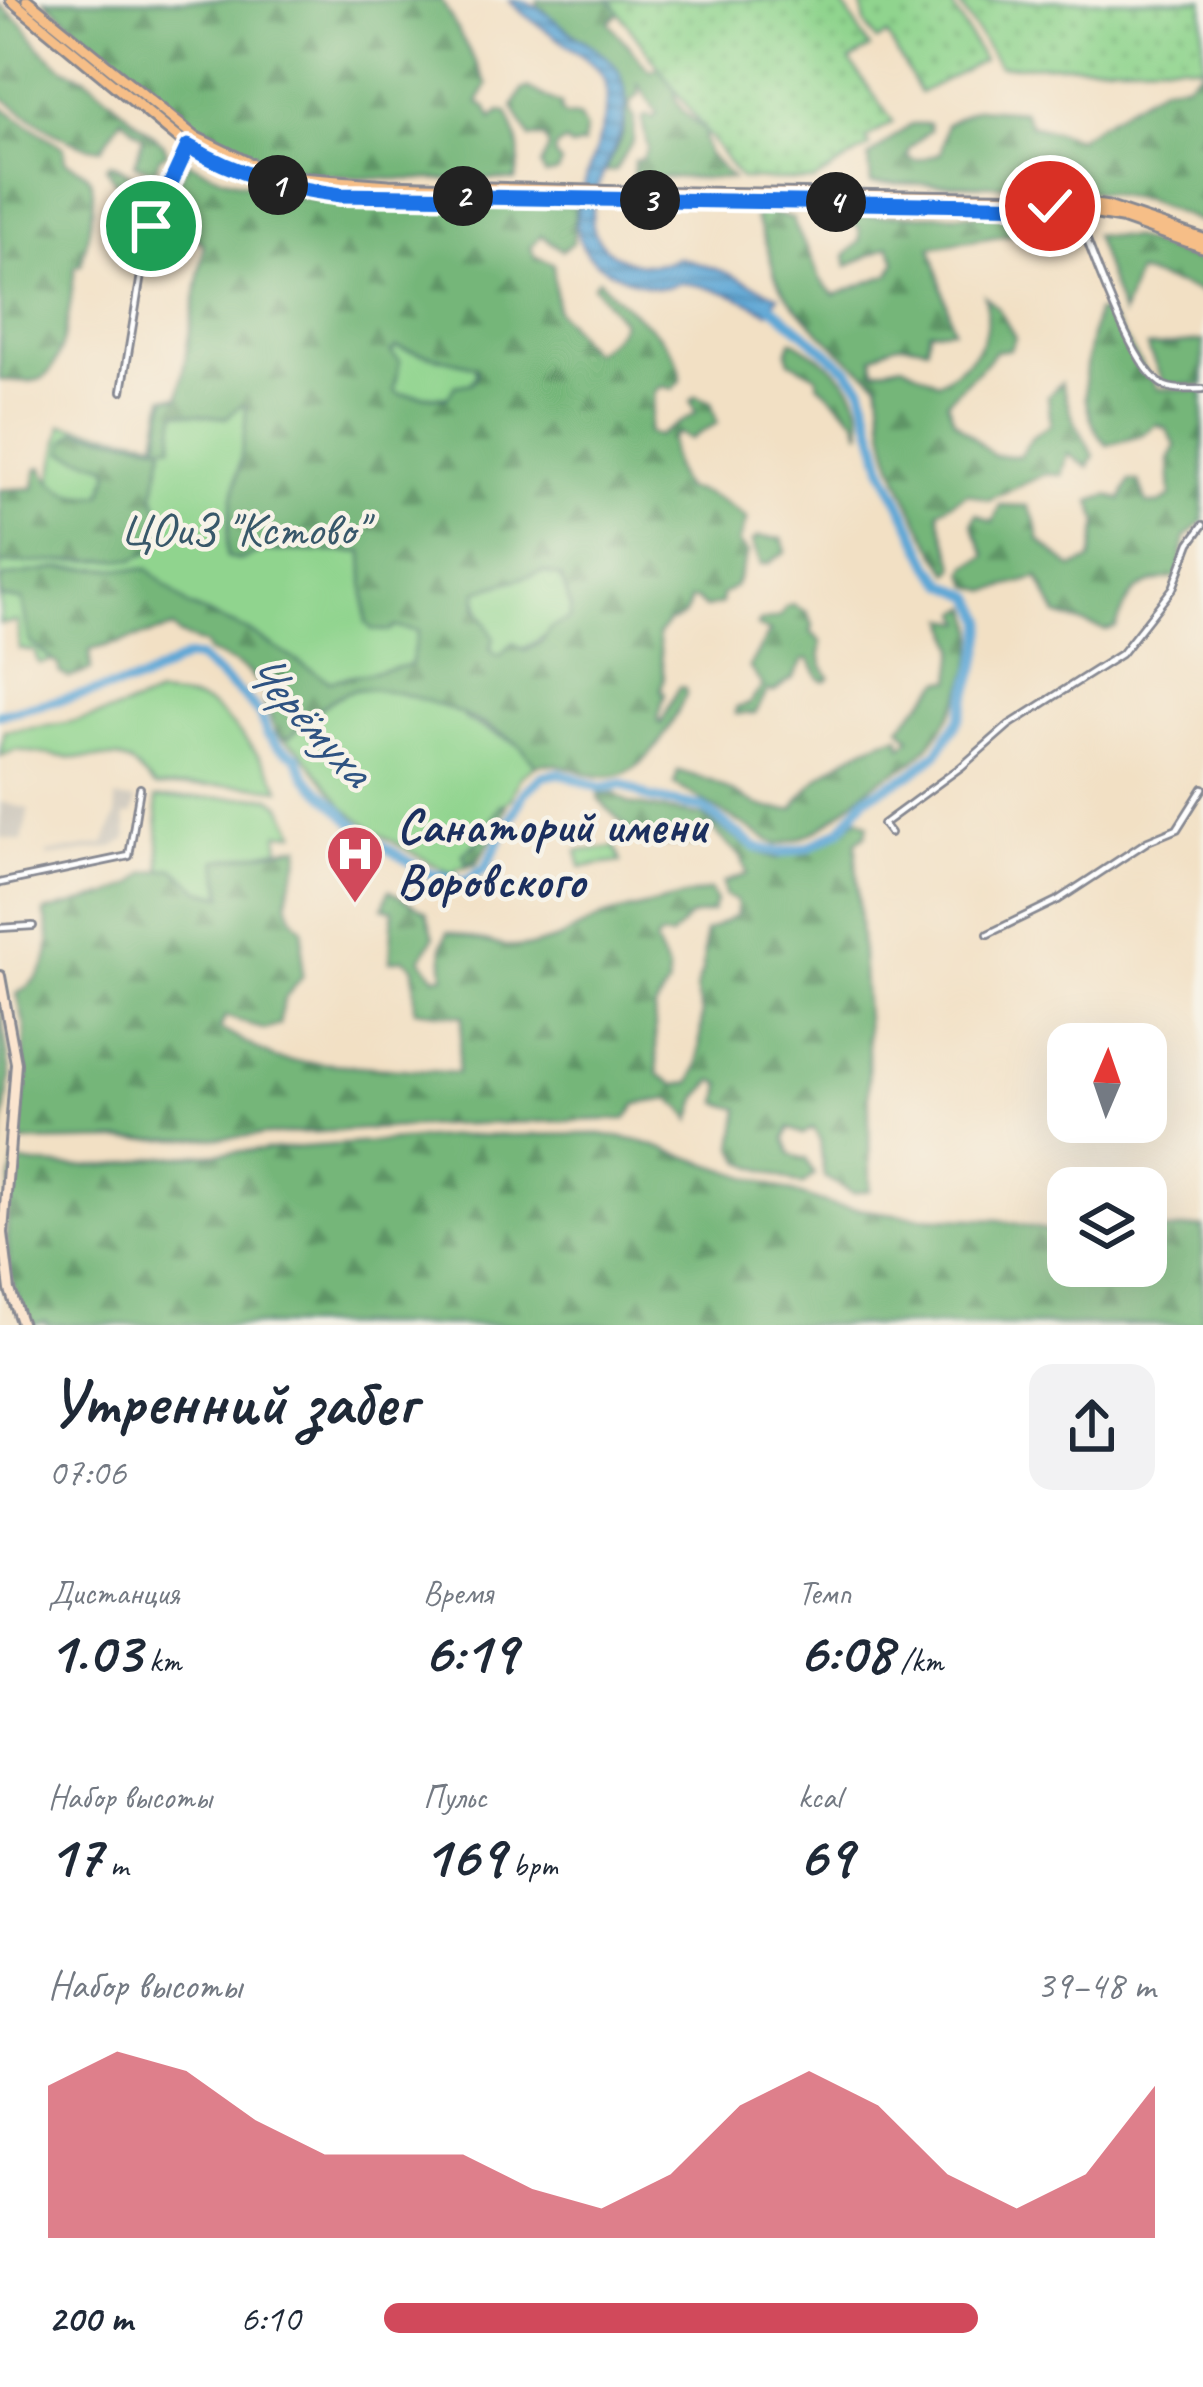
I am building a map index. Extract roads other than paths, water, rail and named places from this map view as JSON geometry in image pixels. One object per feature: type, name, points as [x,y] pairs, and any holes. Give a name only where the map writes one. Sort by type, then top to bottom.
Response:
[{"type":"main road","points":[[11,0],[188,146],[226,168],[298,190],[386,197],[552,193]]},
{"type":"main road","points":[[27,0],[195,137],[259,168],[338,183],[552,193],[1071,204],[1123,211],[1203,243]]},
{"type":"main road","points":[[0,976],[16,1063],[3,1246],[22,1325]]},
{"type":"street","points":[[122,391],[148,231],[188,146]]},
{"type":"street","points":[[1071,204],[1126,334],[1159,382],[1173,388],[1203,389]]},
{"type":"street","points":[[890,833],[883,824],[1009,725],[1120,654],[1174,588],[1190,544],[1203,525]]},
{"type":"street","points":[[0,883],[129,856],[140,788]]},
{"type":"street","points":[[988,934],[1058,900],[1148,841],[1177,829],[1203,788]]},
{"type":"street","points":[[0,928],[33,926]]},
{"type":"water","points":[[510,0],[543,11],[603,54],[622,79],[625,118],[593,203],[592,218],[601,244],[624,260],[652,264],[677,257],[725,272],[778,296],[768,312],[705,287],[634,282],[605,268],[585,251],[577,231],[578,208],[602,131],[605,81],[590,62]]},
{"type":"waterway","name":"Черёмуха","points":[[0,714],[141,681],[185,658],[198,658],[243,696],[260,714],[267,734],[297,757],[306,777],[369,838],[430,874],[465,881],[485,869],[524,793],[543,776],[560,773],[601,788],[622,784],[649,798],[703,808],[755,847],[781,853],[810,847],[841,829],[866,797],[911,774],[937,753],[960,717],[985,620],[974,597],[946,584],[931,566],[884,470],[862,387],[764,300]]},
{"type":"place","name":"Санаторий имени Воровского","points":[[355,905]]},
{"type":"park label","name":"ЦОиЗ \"Кстово\"","points":[[243,529]]}]
